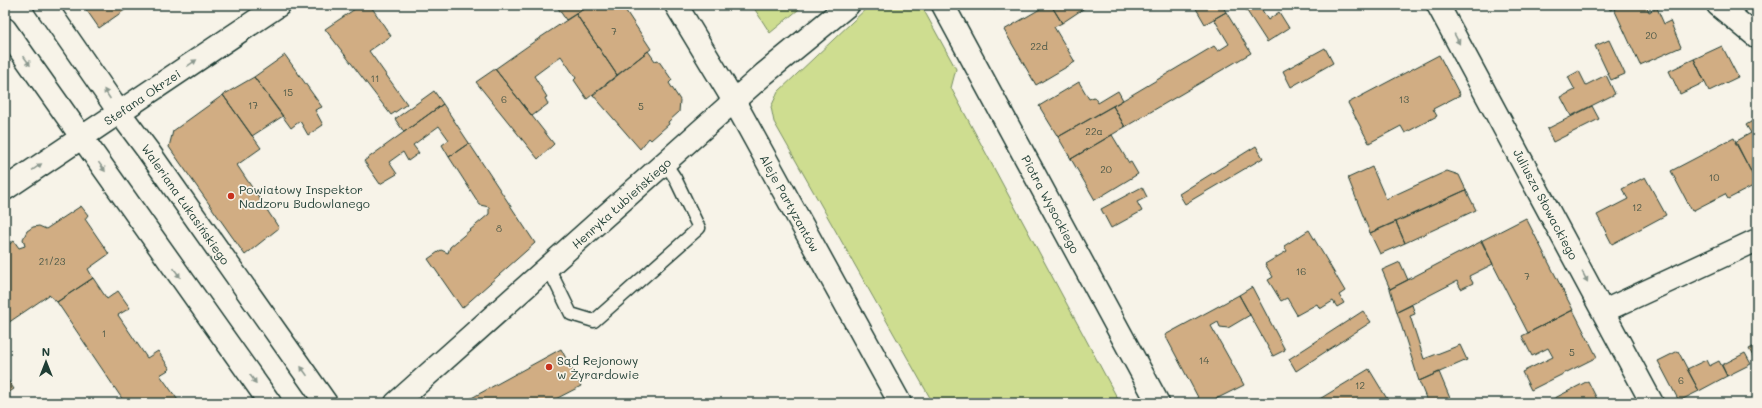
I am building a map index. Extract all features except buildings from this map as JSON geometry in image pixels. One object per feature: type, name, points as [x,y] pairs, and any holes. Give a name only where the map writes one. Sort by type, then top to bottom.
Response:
[{"type":"street","name":"Waleriana Łukasińskiego","points":[[45,5],[119,112],[149,152],[326,403]]},
{"type":"street","name":"Stefana Okrzei","points":[[5,188],[279,5]]},
{"type":"street","name":"Aleje Partyzantów","points":[[676,5],[734,101],[900,403]]},
{"type":"street","name":"Henryka Łubieńskiego","points":[[396,403],[776,64],[848,5]]},
{"type":"street","name":"Piotra Wysockiego","points":[[943,5],[1158,403]]},
{"type":"street","name":"Juliusza Słowackiego","points":[[1438,5],[1604,311],[1652,403]]},
{"type":"street","points":[[1718,5],[1757,37]]},
{"type":"street","points":[[5,29],[270,403]]},
{"type":"street","points":[[1604,311],[1757,240]]},
{"type":"lane","points":[[548,268],[572,314],[594,321],[699,228],[675,178],[665,164]]},
{"type":"green space","points":[[752,5],[804,5],[770,33]]},
{"type":"green space","points":[[870,5],[921,5],[956,69],[951,88],[1120,403],[933,403],[774,122],[771,107],[778,92]]},
{"type":"place","name":"Powiatowy Inspektor Nadzoru Budowlanego","points":[[231,196]]},
{"type":"place","name":"Sąd Rejonowy w Żyrardowie","points":[[549,367]]}]
